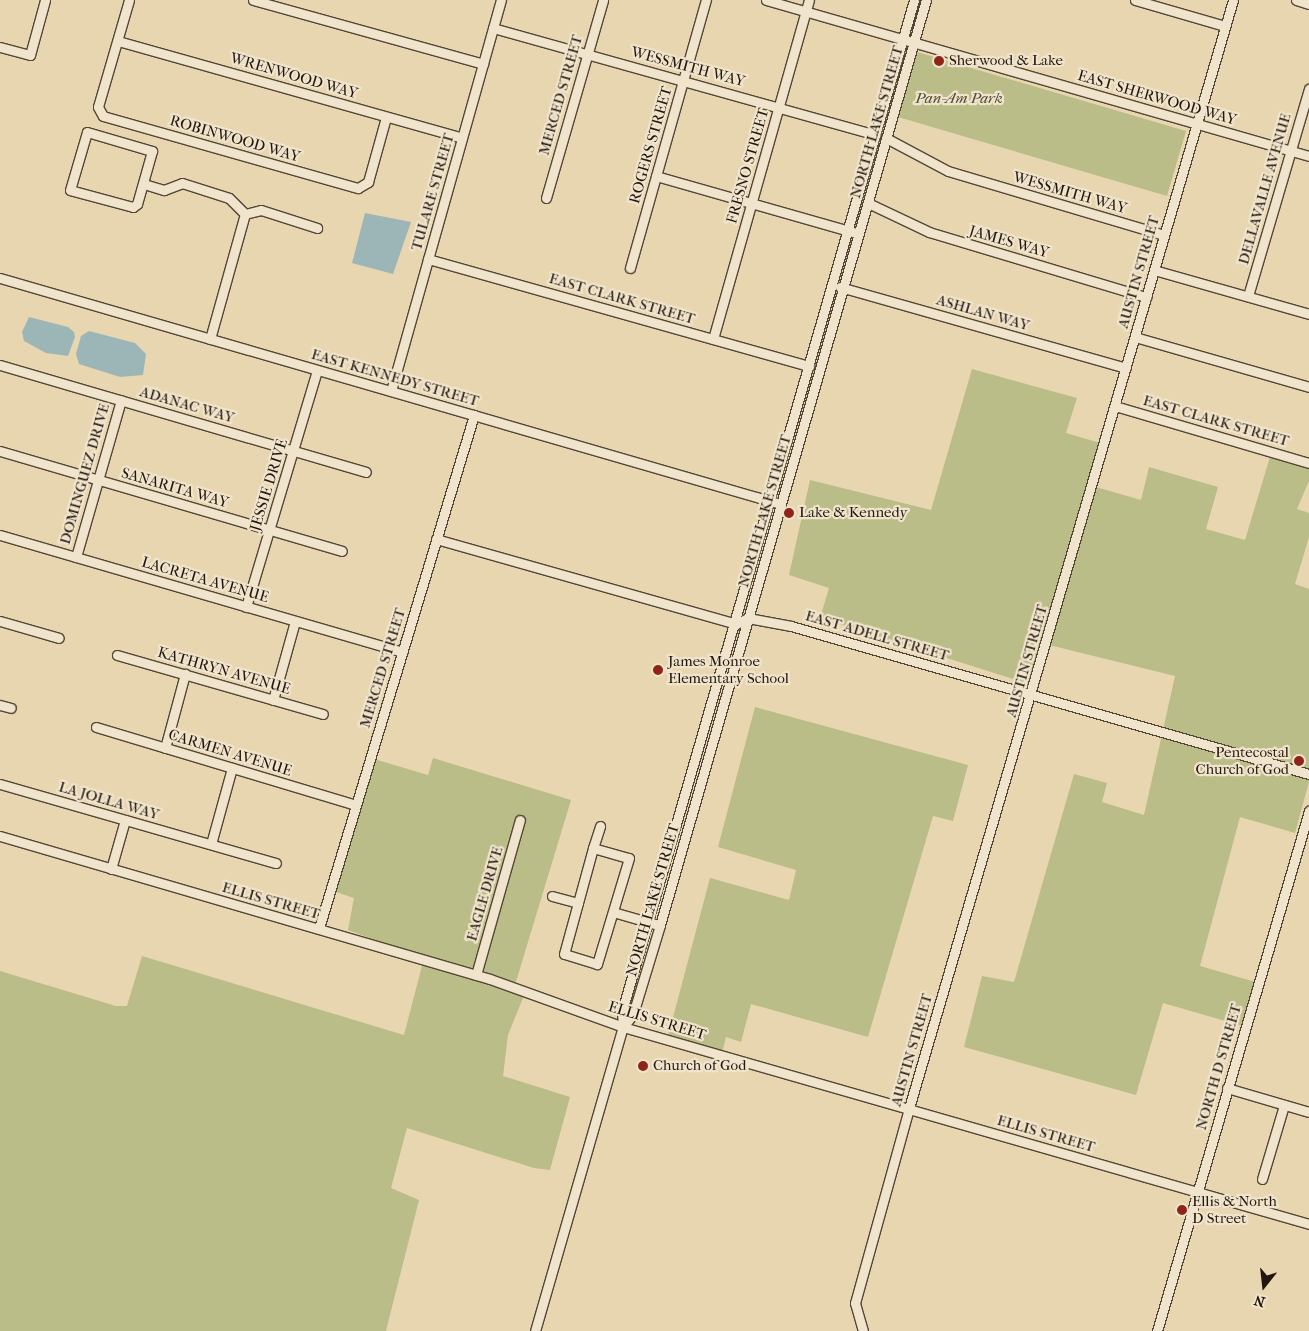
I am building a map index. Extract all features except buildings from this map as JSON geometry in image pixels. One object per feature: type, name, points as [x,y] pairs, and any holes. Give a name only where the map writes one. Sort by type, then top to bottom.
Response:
[{"type":"street","points":[[0,47],[30,55],[45,0]]},
{"type":"street","points":[[118,41],[129,0]]},
{"type":"street","points":[[253,0],[483,64]]},
{"type":"street","name":"TULARE STREET","points":[[390,391],[501,0]]},
{"type":"street","name":"MERCED STREET","points":[[546,198],[603,0]]},
{"type":"street","name":"ROGERS STREET","points":[[630,268],[706,0]]},
{"type":"street","name":"EAST SHERWOOD WAY","points":[[766,0],[1309,156]]},
{"type":"street","name":"FRESNO STREET","points":[[713,339],[809,0]]},
{"type":"street","name":"NORTH LAKE STREET","points":[[535,1331],[623,1027],[622,1011],[650,922],[772,502],[914,0]]},
{"type":"street","name":"NORTH LAKE STREET","points":[[623,1027],[633,1014],[660,925],[926,0]]},
{"type":"street","points":[[1135,0],[1225,26]]},
{"type":"street","name":"AUSTIN STREET","points":[[863,1331],[856,1303],[909,1108],[1032,694],[1233,0]]},
{"type":"street","points":[[1296,0],[1309,4]]},
{"type":"street","name":"WESSMITH WAY","points":[[493,28],[779,106],[875,135]]},
{"type":"street","name":"ROBINWOOD WAY","points":[[118,41],[99,112],[358,188],[365,187],[386,116]]},
{"type":"street","name":"WRENWOOD WAY","points":[[118,41],[462,138]]},
{"type":"street","name":"DELLAVALLE AVENUE","points":[[1248,296],[1309,89]]},
{"type":"street","points":[[87,132],[152,151],[144,184],[138,204],[133,207],[70,190],[87,132]]},
{"type":"street","name":"WESSMITH WAY","points":[[886,138],[948,171],[1164,235]]},
{"type":"street","points":[[656,176],[859,234]]},
{"type":"street","points":[[144,184],[164,190],[182,183],[229,198],[245,214]]},
{"type":"street","name":"JAMES WAY","points":[[868,203],[928,232],[1146,297]]},
{"type":"street","points":[[245,214],[261,210],[317,228]]},
{"type":"street","points":[[210,339],[245,214]]},
{"type":"street","name":"EAST CLARK STREET","points":[[428,259],[809,366]]},
{"type":"street","points":[[1154,270],[1309,314]]},
{"type":"street","name":"EAST KENNEDY STREET","points":[[0,278],[782,504]]},
{"type":"street","name":"ASHLAN WAY","points":[[834,285],[1126,368]]},
{"type":"street","points":[[1135,336],[1309,387]]},
{"type":"street","name":"ADANAC WAY","points":[[0,365],[366,472]]},
{"type":"street","name":"JESSIE DRIVE","points":[[246,607],[317,370]]},
{"type":"street","name":"DOMINGUEZ DRIVE","points":[[76,557],[121,400]]},
{"type":"street","name":"EAST CLARK STREET","points":[[1115,406],[1309,463]]},
{"type":"street","name":"MERCED STREET","points":[[318,928],[474,415]]},
{"type":"street","name":"SANARITA WAY","points":[[0,451],[342,551]]},
{"type":"street","name":"LACRETA AVENUE","points":[[0,535],[402,652]]},
{"type":"street","points":[[436,540],[736,624],[748,618]]},
{"type":"street","name":"EAST ADELL STREET","points":[[748,618],[791,626],[1309,774]]},
{"type":"street","points":[[0,621],[59,638]]},
{"type":"street","points":[[273,700],[295,621]]},
{"type":"street","name":"KATHRYN AVENUE","points":[[117,655],[323,714]]},
{"type":"street","points":[[165,748],[185,674]]},
{"type":"street","points":[[0,705],[11,708]]},
{"type":"street","points":[[706,727],[720,718]]},
{"type":"street","name":"CARMEN AVENUE","points":[[96,727],[356,805]]},
{"type":"street","points":[[211,844],[232,768]]},
{"type":"street","name":"LA JOLLA WAY","points":[[0,784],[276,863]]},
{"type":"street","name":"NORTH D STREET","points":[[1157,1331],[1309,811]]},
{"type":"street","points":[[111,869],[126,820]]},
{"type":"street","name":"EAGLE DRIVE","points":[[476,975],[520,820]]},
{"type":"street","points":[[593,848],[629,858],[597,964],[564,954],[593,848],[600,826]]},
{"type":"street","name":"ELLIS STREET","points":[[0,836],[476,975],[623,1027],[1309,1224]]},
{"type":"street","points":[[552,896],[578,903]]},
{"type":"street","points":[[613,912],[660,925]]},
{"type":"street","points":[[1227,1088],[1309,1112]]},
{"type":"street","points":[[1262,1179],[1284,1105]]},
{"type":"green space","name":"Pan-Am Park","points":[[917,52],[1186,131],[1167,196],[898,117]]},
{"type":"green space","points":[[972,369],[1077,398],[1066,433],[1107,445],[1096,487],[1141,500],[1149,467],[1218,487],[1206,529],[1245,540],[1272,450],[1309,460],[1309,481],[1297,509],[1309,513],[1309,537],[1295,584],[1309,589],[1309,782],[1295,833],[1240,817],[1200,966],[1259,983],[1246,1027],[1163,1003],[1136,1095],[964,1047],[982,976],[1014,982],[1074,774],[1107,783],[1102,802],[1144,815],[1175,676],[1045,644],[1032,685],[820,618],[829,588],[789,575],[810,480],[931,510]]},
{"type":"green space","points":[[755,707],[968,765],[953,821],[933,816],[868,1037],[751,1004],[741,1042],[726,1037],[722,1053],[667,1040],[710,878],[789,900],[796,870],[718,847]]},
{"type":"green space","points":[[433,758],[571,800],[515,985],[527,988],[508,1035],[503,1076],[570,1097],[550,1170],[534,1168],[407,1128],[391,1188],[419,1200],[386,1331],[0,1331],[0,971],[116,1006],[127,1006],[142,956],[404,1035],[424,958],[348,930],[354,898],[336,892],[374,759],[428,775]]},
{"type":"water","points":[[365,213],[411,222],[393,274],[352,263]]},
{"type":"water","points":[[29,317],[68,327],[74,332],[75,337],[68,356],[46,353],[24,341],[22,332]]},
{"type":"water","points":[[89,331],[135,343],[146,354],[143,375],[120,377],[79,364],[76,354],[81,336]]},
{"type":"place","name":"Sherwood & Lake","points":[[939,61]]},
{"type":"place","name":"Lake & Kennedy","points":[[789,513]]},
{"type":"place","name":"James Monroe Elementary School","points":[[658,670]]},
{"type":"place","name":"Pentecostal Church of God","points":[[1299,761]]},
{"type":"place","name":"Church of God","points":[[643,1066]]},
{"type":"place","name":"Ellis & North D Street","points":[[1182,1210]]}]
